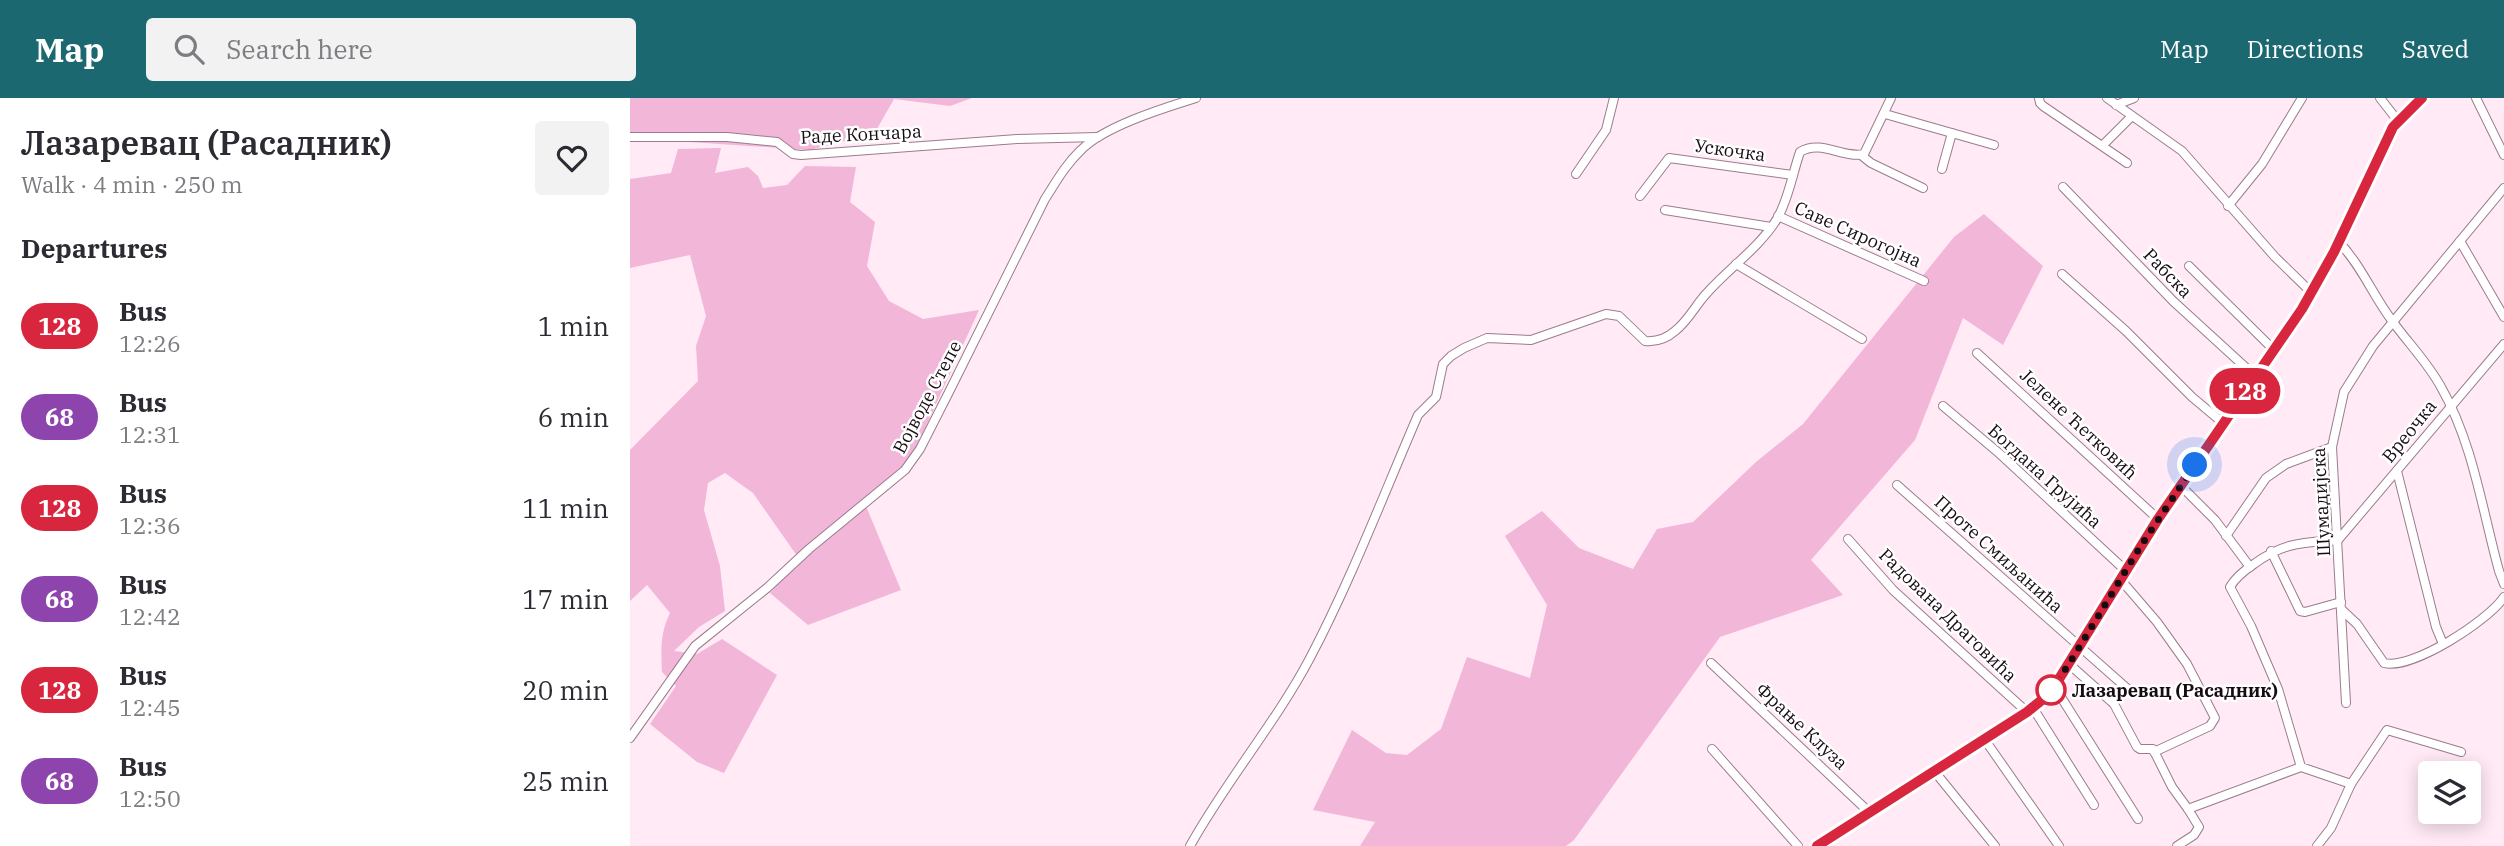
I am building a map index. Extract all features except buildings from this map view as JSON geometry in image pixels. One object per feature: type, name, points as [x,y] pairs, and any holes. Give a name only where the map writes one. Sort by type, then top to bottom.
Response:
[{"type":"street","name":"Војводе Степе","points":[[630,738],[695,646],[767,589],[905,470],[949,392],[1045,199],[1060,174],[1082,149],[1098,137],[1196,98]]},
{"type":"street","points":[[1576,174],[1606,131],[1614,98]]},
{"type":"street","points":[[1861,155],[1868,149],[1891,98]]},
{"type":"street","points":[[2039,98],[2043,106],[2127,163]]},
{"type":"street","points":[[2107,98],[2182,151],[2228,206],[2312,293]]},
{"type":"street","points":[[2116,105],[2134,98]]},
{"type":"street","points":[[2228,206],[2262,164],[2302,98]]},
{"type":"street","points":[[2380,98],[2398,121]]},
{"type":"street","points":[[1817,846],[2030,710],[2054,686],[2158,519],[2312,293],[2388,138],[2398,121],[2422,98]]},
{"type":"street","points":[[2476,98],[2504,155]]},
{"type":"street","points":[[1885,114],[1994,145]]},
{"type":"street","points":[[2103,145],[2132,116]]},
{"type":"street","points":[[1942,169],[1952,133]]},
{"type":"street","name":"Раде Кончара","points":[[630,137],[727,137],[777,142],[793,154],[801,155],[1017,139],[1098,137]]},
{"type":"street","points":[[1190,846],[1275,717],[1309,659],[1418,415],[1436,397],[1446,360],[1487,338],[1531,341],[1606,314],[1619,316],[1645,341],[1660,341],[1682,324],[1714,286],[1771,227],[1788,195],[1800,152],[1804,149],[1820,147],[1861,155],[1871,163],[1923,188]]},
{"type":"street","name":"Ускочка","points":[[1640,196],[1669,158],[1793,175]]},
{"type":"street","name":"Рабска","points":[[2063,187],[2173,301],[2255,376]]},
{"type":"street","name":"Шумадијска","points":[[2346,703],[2332,447],[2344,392],[2366,356],[2504,188]]},
{"type":"street","points":[[1665,210],[1771,227]]},
{"type":"street","name":"Саве Сирогојна","points":[[1778,216],[1924,281]]},
{"type":"street","points":[[2460,241],[2504,317]]},
{"type":"street","points":[[2339,242],[2362,271],[2393,322],[2427,364],[2451,405],[2468,451],[2504,584]]},
{"type":"street","points":[[1736,264],[1862,339]]},
{"type":"street","points":[[2189,266],[2274,350]]},
{"type":"street","points":[[2062,274],[2223,423]]},
{"type":"street","name":"Вреочка","points":[[2338,540],[2504,344]]},
{"type":"street","name":"Јелене Ћетковић","points":[[1977,353],[2158,519]]},
{"type":"street","name":"Богдана Грујића","points":[[1943,405],[2000,454],[2123,575],[2187,664],[2215,719],[2210,726],[2154,752]]},
{"type":"street","points":[[2226,536],[2266,478],[2286,464],[2332,447]]},
{"type":"street","points":[[2398,471],[2435,627],[2443,644]]},
{"type":"street","name":"Проте Смиљанића","points":[[1897,485],[2130,691]]},
{"type":"street","points":[[2181,485],[2214,520],[2250,567]]},
{"type":"street","name":"Радована Драговића","points":[[1848,539],[1893,590],[2030,710],[2094,805]]},
{"type":"street","points":[[2301,767],[2278,689],[2251,626],[2230,587],[2271,551],[2286,545],[2338,540]]},
{"type":"street","points":[[2271,551],[2300,611],[2341,606],[2384,663],[2405,661],[2443,644],[2485,619],[2504,597]]},
{"type":"street","name":"Фрање Клуза","points":[[1711,663],[1870,813]]},
{"type":"street","points":[[2069,664],[2114,705],[2137,747],[2153,749],[2172,787],[2199,827],[2194,835],[2177,846]]},
{"type":"street","points":[[2054,686],[2137,819]]},
{"type":"street","points":[[2316,846],[2335,821],[2351,784],[2387,730],[2462,752]]},
{"type":"street","points":[[1985,740],[2059,846]]},
{"type":"street","points":[[1712,749],[1798,846]]},
{"type":"street","points":[[2188,809],[2301,767],[2351,784]]},
{"type":"street","points":[[1935,772],[1995,846]]},
{"type":"shaded area","points":[[630,98],[972,98],[950,106],[894,99],[874,134],[809,150],[630,138]]},
{"type":"shaded area","points":[[721,148],[715,173],[748,167],[758,176],[763,188],[787,185],[805,166],[856,167],[850,202],[875,222],[867,266],[889,301],[923,319],[979,310],[906,470],[863,499],[901,590],[808,625],[770,593],[800,560],[753,493],[725,473],[708,483],[704,510],[720,566],[725,611],[699,627],[674,651],[697,654],[722,639],[777,675],[724,773],[697,762],[650,724],[676,686],[662,672],[661,649],[670,613],[647,585],[630,601],[630,450],[698,381],[696,346],[706,316],[690,255],[630,268],[630,179],[671,173],[678,149]]},
{"type":"shaded area","points":[[1984,214],[2043,266],[2003,345],[1963,318],[1915,440],[1811,560],[1843,595],[1720,637],[1574,840],[1566,846],[1360,846],[1375,822],[1313,810],[1352,730],[1386,753],[1407,755],[1441,729],[1467,657],[1530,678],[1547,605],[1505,536],[1542,511],[1579,548],[1633,569],[1657,529],[1693,522],[1756,462],[1803,424],[1954,237]]},
{"type":"bus line","name":"128","points":[[1817,846],[2027,712],[2054,686],[2158,519],[2302,309],[2334,252],[2393,127],[2422,98]]},
{"type":"place","name":"Лазаревац (Расадник)","points":[[2051,690]]},
{"type":"route","points":[[2051,690],[2108,597],[2195,465]]}]
